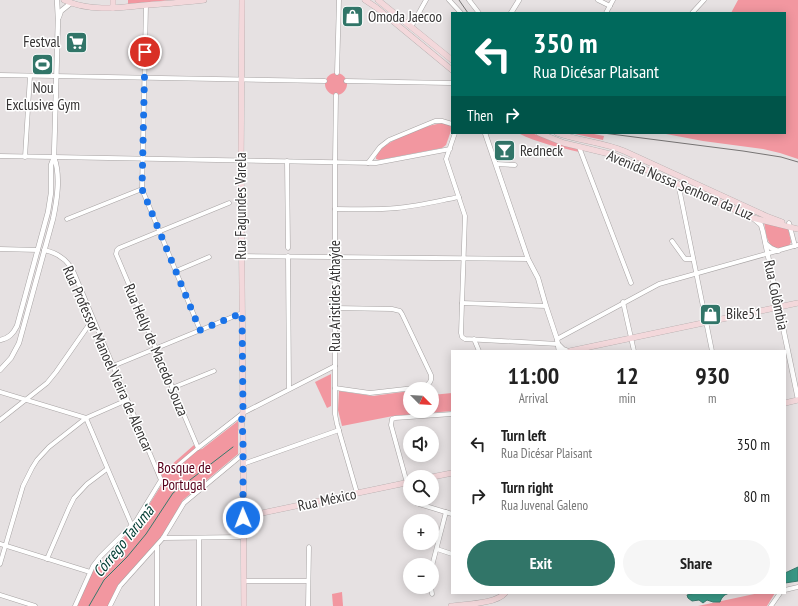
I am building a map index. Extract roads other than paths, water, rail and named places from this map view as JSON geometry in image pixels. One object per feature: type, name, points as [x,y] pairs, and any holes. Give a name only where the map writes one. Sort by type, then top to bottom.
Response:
[{"type":"main road","points":[[64,0],[90,8],[113,8],[126,5],[146,5],[204,0]]},
{"type":"main road","points":[[113,0],[113,8]]},
{"type":"main road","name":"Rua Fagundes Varela","points":[[242,0],[241,160],[243,413],[241,428],[243,433],[244,606]]},
{"type":"main road","points":[[365,0],[377,8],[451,69]]},
{"type":"main road","points":[[378,0],[450,58]]},
{"type":"main road","points":[[441,61],[441,57],[444,56],[450,58]]},
{"type":"main road","name":"Avenida Nossa Senhora da Luz","points":[[541,134],[558,141],[614,155],[753,218],[798,226]]},
{"type":"main road","name":"Avenida Nossa Senhora da Luz","points":[[560,134],[571,138],[612,146],[798,229]]},
{"type":"main road","points":[[574,350],[798,304]]},
{"type":"main road","points":[[786,402],[798,399]]},
{"type":"main road","points":[[439,476],[451,473]]},
{"type":"main road","name":"Rua México","points":[[243,518],[403,483]]},
{"type":"main road","points":[[451,606],[489,601],[504,595]]},
{"type":"street","points":[[0,340],[11,336],[17,326],[48,212],[51,194],[51,166],[54,157],[58,18],[57,0]]},
{"type":"street","points":[[337,73],[338,0]]},
{"type":"street","points":[[411,27],[426,0]]},
{"type":"street","points":[[449,0],[459,12]]},
{"type":"street","points":[[469,0],[478,12]]},
{"type":"street","points":[[512,12],[518,0]]},
{"type":"street","points":[[598,0],[610,6]]},
{"type":"street","points":[[607,12],[613,0]]},
{"type":"street","points":[[693,12],[704,0]]},
{"type":"street","points":[[58,18],[61,11],[71,3]]},
{"type":"street","points":[[146,5],[142,189],[200,330]]},
{"type":"street","points":[[0,75],[325,81]]},
{"type":"street","points":[[25,156],[30,76]]},
{"type":"street","points":[[346,82],[451,83]]},
{"type":"street","name":"Rua Aristides Athaýde","points":[[336,95],[336,414],[339,430],[357,493]]},
{"type":"street","points":[[368,163],[380,147],[393,138],[435,121],[451,124]]},
{"type":"street","points":[[455,134],[446,160],[465,216],[462,337],[465,339],[558,344],[566,350]]},
{"type":"street","points":[[485,134],[528,258],[538,278],[557,339],[559,350]]},
{"type":"street","points":[[579,147],[631,284]]},
{"type":"street","points":[[0,156],[368,163],[381,162],[450,149]]},
{"type":"street","points":[[0,370],[11,358],[19,343],[53,219],[57,197],[58,166],[54,157]]},
{"type":"street","points":[[287,161],[288,248]]},
{"type":"street","points":[[496,164],[515,165]]},
{"type":"street","points":[[678,183],[712,350]]},
{"type":"street","points":[[67,219],[142,189]]},
{"type":"street","points":[[335,209],[397,208],[459,197]]},
{"type":"street","points":[[160,232],[229,203]]},
{"type":"street","name":"Rua Colômbia","points":[[753,218],[761,225],[764,232],[798,399]]},
{"type":"street","points":[[557,339],[623,302],[659,284],[796,246],[789,225]]},
{"type":"street","name":"Rua Helly de Macedo Souza","points":[[160,232],[118,248],[116,256],[198,448]]},
{"type":"street","points":[[672,241],[686,259],[693,259]]},
{"type":"street","points":[[766,244],[778,251]]},
{"type":"street","points":[[0,249],[44,250]]},
{"type":"street","name":"Rua Professor Manoel Vieira de Alencar","points":[[44,250],[58,254],[67,261],[72,268],[161,480],[140,516],[132,526]]},
{"type":"street","points":[[242,256],[528,258]]},
{"type":"street","points":[[288,256],[289,389]]},
{"type":"street","points":[[176,271],[209,257]]},
{"type":"street","points":[[623,302],[634,350]]},
{"type":"street","points":[[462,303],[546,306]]},
{"type":"street","points":[[335,308],[392,308],[400,311],[432,378],[429,384],[423,387],[374,393],[335,388]]},
{"type":"street","points":[[113,366],[242,313]]},
{"type":"street","points":[[0,420],[43,386],[52,377],[93,319]]},
{"type":"street","points":[[474,339],[479,350]]},
{"type":"street","points":[[172,470],[243,413],[335,366]]},
{"type":"street","points":[[172,388],[214,371]]},
{"type":"street","points":[[0,392],[86,418]]},
{"type":"street","points":[[0,564],[23,486],[34,464],[49,447],[86,418],[127,400]]},
{"type":"street","points":[[405,470],[391,425],[392,419],[451,414]]},
{"type":"street","points":[[75,606],[90,572],[100,557],[132,526],[86,418]]},
{"type":"street","points":[[243,464],[339,430]]},
{"type":"street","points":[[110,606],[120,586],[164,538],[182,504],[243,454]]},
{"type":"street","points":[[48,558],[74,498],[86,484],[107,469]]},
{"type":"street","points":[[425,506],[451,514]]},
{"type":"street","points":[[439,541],[446,512]]},
{"type":"street","points":[[164,538],[244,537]]},
{"type":"street","points":[[199,538],[199,606]]},
{"type":"street","points":[[0,544],[90,572]]},
{"type":"street","points":[[157,546],[157,606]]},
{"type":"street","points":[[308,547],[308,606]]},
{"type":"street","points":[[439,550],[451,554]]},
{"type":"street","points":[[244,581],[308,581]]},
{"type":"street","points":[[786,590],[798,587]]},
{"type":"street","points":[[771,606],[779,594]]},
{"type":"street","points":[[0,595],[35,606]]},
{"type":"waterway","name":"Córrego Tarumã","points":[[89,606],[104,580],[127,557],[146,534],[173,493],[233,447]]},
{"type":"railway","points":[[459,0],[467,12]]},
{"type":"railway","points":[[611,134],[743,151],[781,157],[798,162]]},
{"type":"place","name":"Omoda Jaecoo","points":[[352,17]]},
{"type":"place","name":"Festval","points":[[76,42]]},
{"type":"place","name":"Nou Exclusive Gym","points":[[43,65]]},
{"type":"place","name":"Redneck","points":[[505,151]]},
{"type":"place","name":"Bike51","points":[[711,314]]},
{"type":"park label","name":"Bosque de Portugal","points":[[184,476]]}]
